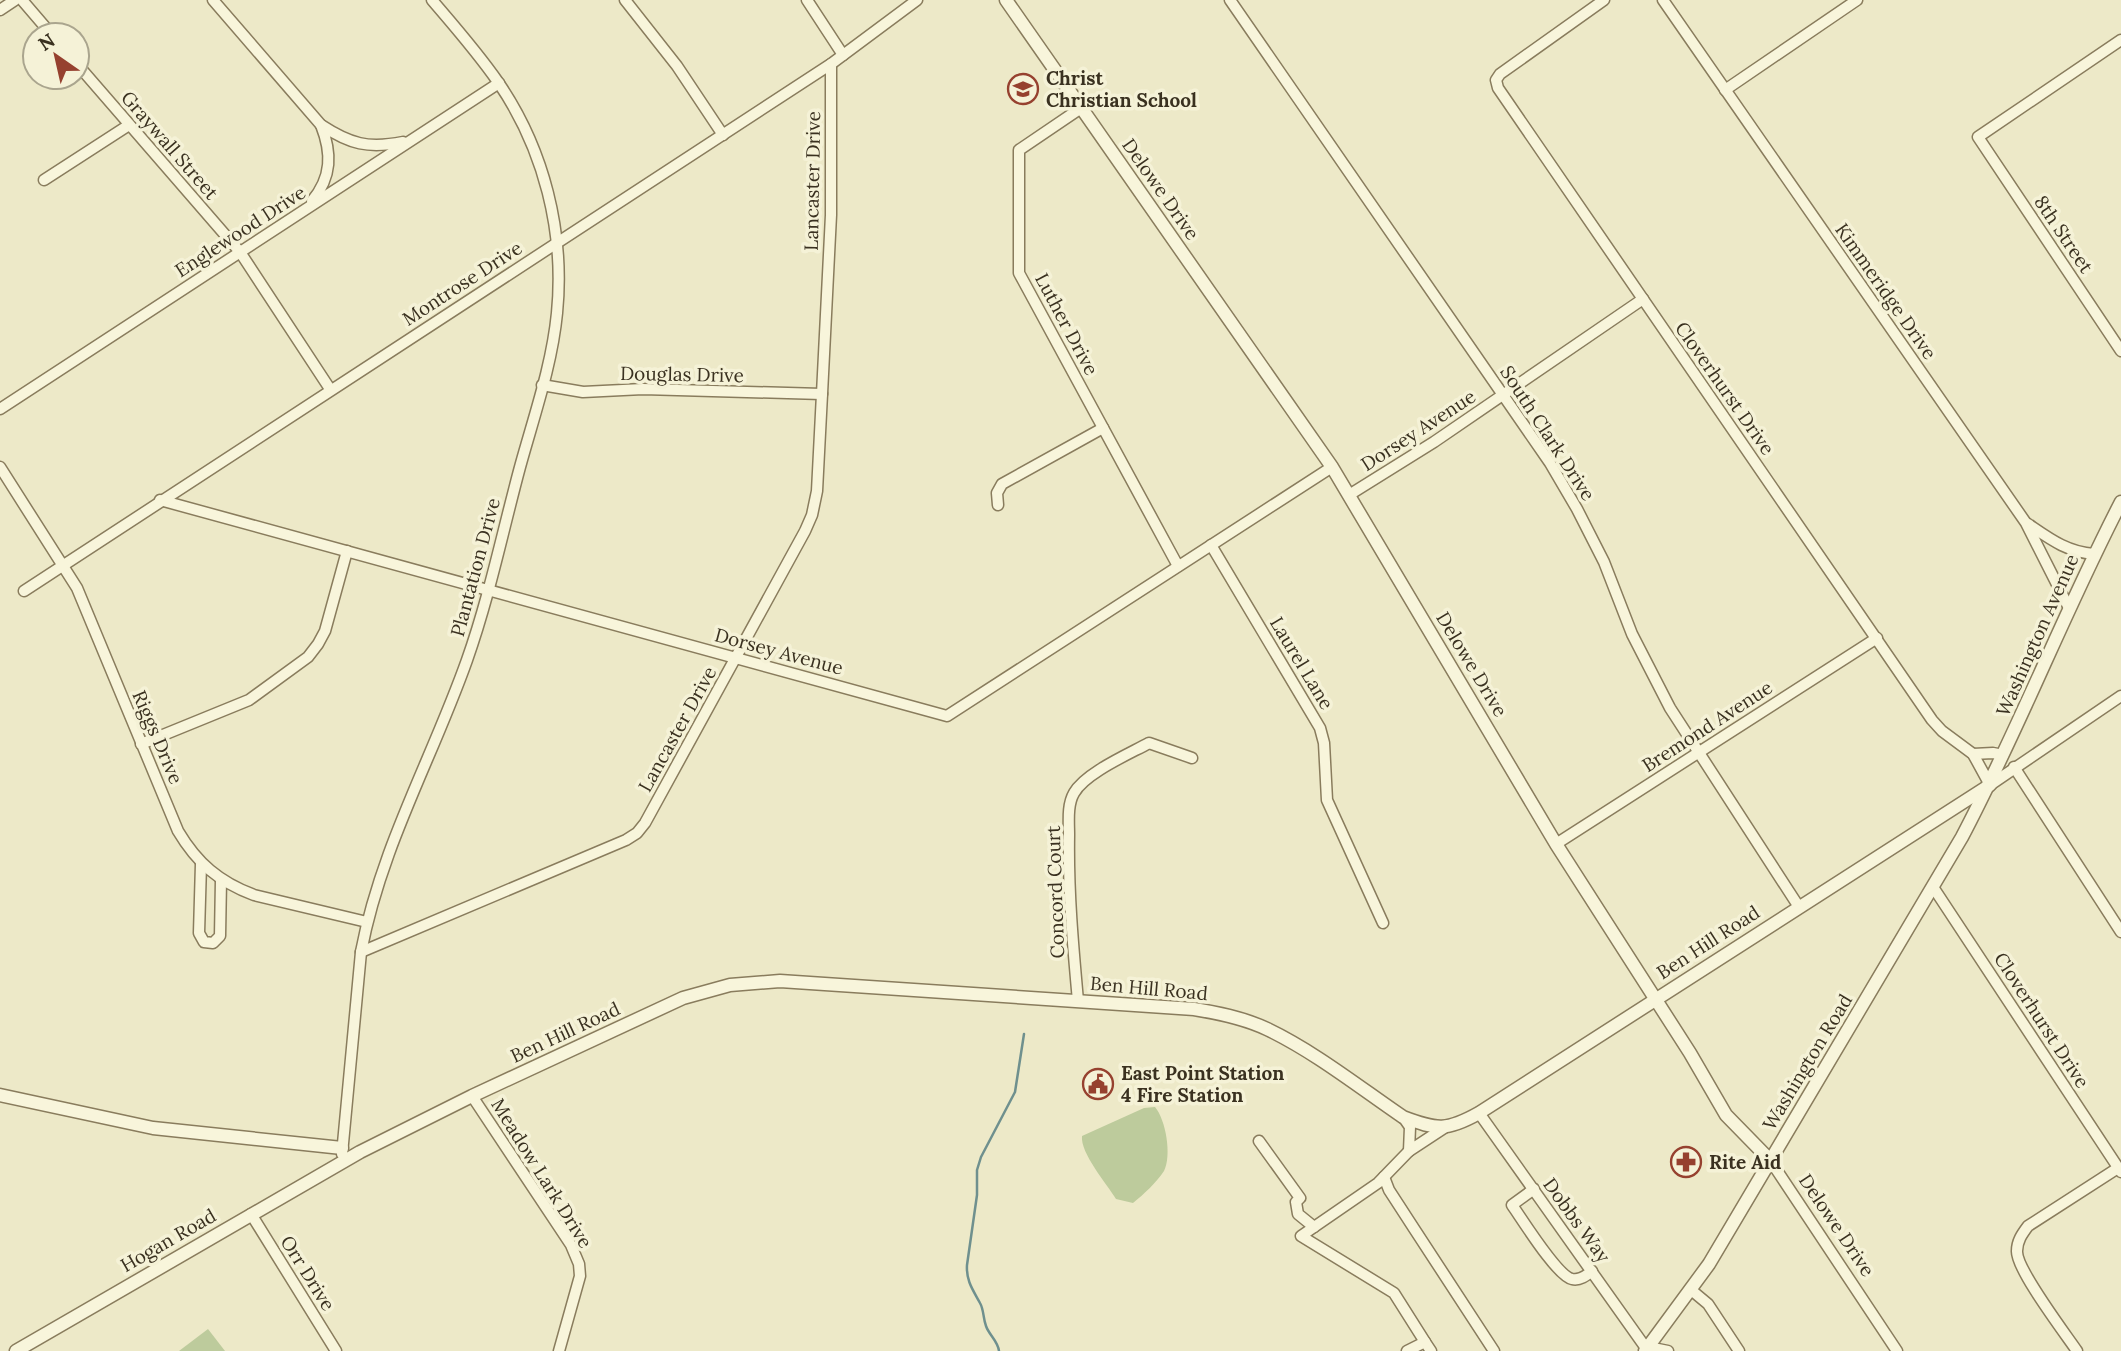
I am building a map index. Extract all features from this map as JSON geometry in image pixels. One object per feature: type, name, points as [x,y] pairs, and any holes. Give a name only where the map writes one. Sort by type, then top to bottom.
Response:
[{"type":"street","points":[[0,10],[15,0]]},
{"type":"street","points":[[22,0],[40,21]]},
{"type":"street","points":[[214,0],[320,125],[341,138],[362,145],[383,146],[409,141]]},
{"type":"street","name":"Plantation Drive","points":[[341,1163],[361,952],[367,922],[388,850],[467,659],[542,385],[557,314],[557,243],[551,203],[538,158],[521,120],[499,83],[432,0]]},
{"type":"street","points":[[625,0],[677,66],[723,135]]},
{"type":"street","points":[[807,0],[844,55]]},
{"type":"street","name":"Montrose Drive","points":[[24,591],[831,64],[917,0]]},
{"type":"street","name":"Delowe Drive","points":[[1006,0],[1332,467],[1556,844],[1656,999],[1726,1115],[1770,1160],[1897,1351]]},
{"type":"street","name":"South Clark Drive","points":[[1230,0],[1550,463],[1604,562],[1648,668],[1670,708],[1799,907]]},
{"type":"street","name":"Cloverhurst Drive","points":[[1604,0],[1500,74],[1496,80],[1498,88],[1932,720],[1973,754],[1990,785]]},
{"type":"street","name":"Kimmeridge Drive","points":[[1663,0],[2026,523],[2069,608]]},
{"type":"street","points":[[1725,90],[1857,0]]},
{"type":"street","name":"8th Street","points":[[2121,40],[1978,137],[2121,351]]},
{"type":"street","name":"Lancaster Drive","points":[[361,952],[626,841],[637,833],[736,658],[812,514],[817,491],[831,215],[831,64]]},
{"type":"street","name":"Graywall Street","points":[[91,80],[240,252],[330,389]]},
{"type":"street","name":"Englewood Drive","points":[[0,409],[499,83]]},
{"type":"street","name":"Luther Drive","points":[[1081,108],[1019,150],[1019,273],[1178,566]]},
{"type":"street","points":[[44,180],[129,125]]},
{"type":"street","points":[[279,226],[311,202],[325,181],[330,154],[320,125]]},
{"type":"street","name":"Dorsey Avenue","points":[[1349,495],[1434,442],[1643,299]]},
{"type":"street","name":"Douglas Drive","points":[[542,385],[583,392],[643,389],[822,394]]},
{"type":"street","points":[[998,505],[997,493],[1002,484],[1103,428]]},
{"type":"street","name":"Riggs Drive","points":[[0,467],[77,588],[178,831],[201,864],[221,880],[254,895],[367,922]]},
{"type":"street","name":"Dorsey Avenue","points":[[160,500],[947,716],[1332,467]]},
{"type":"street","name":"Washington Avenue","points":[[1990,785],[2069,608],[2121,502]]},
{"type":"street","points":[[2026,523],[2062,548],[2094,554]]},
{"type":"street","name":"Laurel Lane","points":[[1211,545],[1320,728],[1325,743],[1327,800],[1383,923]]},
{"type":"street","points":[[141,744],[249,700],[308,657],[325,631],[347,551]]},
{"type":"street","name":"Bremond Avenue","points":[[1556,844],[1877,638]]},
{"type":"street","points":[[1990,785],[2014,766],[2121,696]]},
{"type":"street","name":"Concord Court","points":[[1078,1001],[1069,872],[1070,805],[1074,792],[1086,780],[1149,743],[1192,758]]},
{"type":"street","points":[[1973,754],[2003,755]]},
{"type":"street","points":[[2014,766],[2121,932]]},
{"type":"street","name":"Ben Hill Road","points":[[341,1163],[472,1096],[683,998],[730,985],[780,981],[1194,1009],[1249,1022],[1288,1040],[1403,1117],[1423,1125],[1444,1128],[1479,1113],[1990,785]]},
{"type":"street","name":"Washington Road","points":[[1647,1350],[1709,1264],[1933,887],[1990,785]]},
{"type":"street","points":[[201,864],[199,933],[204,942],[213,943],[220,936],[221,880]]},
{"type":"street","name":"Cloverhurst Drive","points":[[1933,887],[2120,1170]]},
{"type":"street","points":[[0,1095],[153,1128],[342,1148]]},
{"type":"street","name":"Meadow Lark Drive","points":[[472,1096],[571,1245],[579,1264],[578,1288],[559,1351]]},
{"type":"street","name":"Dobbs Way","points":[[1479,1113],[1647,1350]]},
{"type":"street","points":[[1403,1117],[1410,1127],[1409,1151]]},
{"type":"street","points":[[1408,1351],[1428,1347],[1394,1293],[1301,1236],[1384,1177],[1409,1151],[1444,1128]]},
{"type":"street","points":[[1259,1141],[1300,1198],[1296,1202],[1298,1214],[1314,1227]]},
{"type":"street","name":"Hogan Road","points":[[16,1351],[341,1163]]},
{"type":"street","points":[[2077,1351],[2022,1267],[2017,1249],[2020,1236],[2028,1226],[2120,1170]]},
{"type":"street","points":[[1384,1177],[1407,1218],[1494,1351]]},
{"type":"street","points":[[1534,1189],[1512,1205],[1560,1273],[1573,1280],[1583,1278],[1592,1271]]},
{"type":"street","name":"Orr Drive","points":[[250,1214],[336,1351]]},
{"type":"street","points":[[1690,1289],[1708,1304],[1739,1351]]},
{"type":"street","points":[[1647,1350],[1668,1351]]},
{"type":"green space","points":[[1155,1107],[1167,1138],[1168,1156],[1164,1171],[1133,1203],[1116,1199],[1085,1151],[1082,1136],[1144,1108]]},
{"type":"green space","points":[[208,1329],[225,1351],[179,1351]]},
{"type":"waterway","points":[[999,1351],[987,1329],[981,1306],[970,1285],[967,1265],[977,1195],[977,1170],[1015,1092],[1024,1034]]},
{"type":"place","name":"Christ Christian School","points":[[1023,89]]},
{"type":"place","name":"East Point Station 4 Fire Station","points":[[1098,1084]]},
{"type":"place","name":"Rite Aid","points":[[1686,1162]]}]
